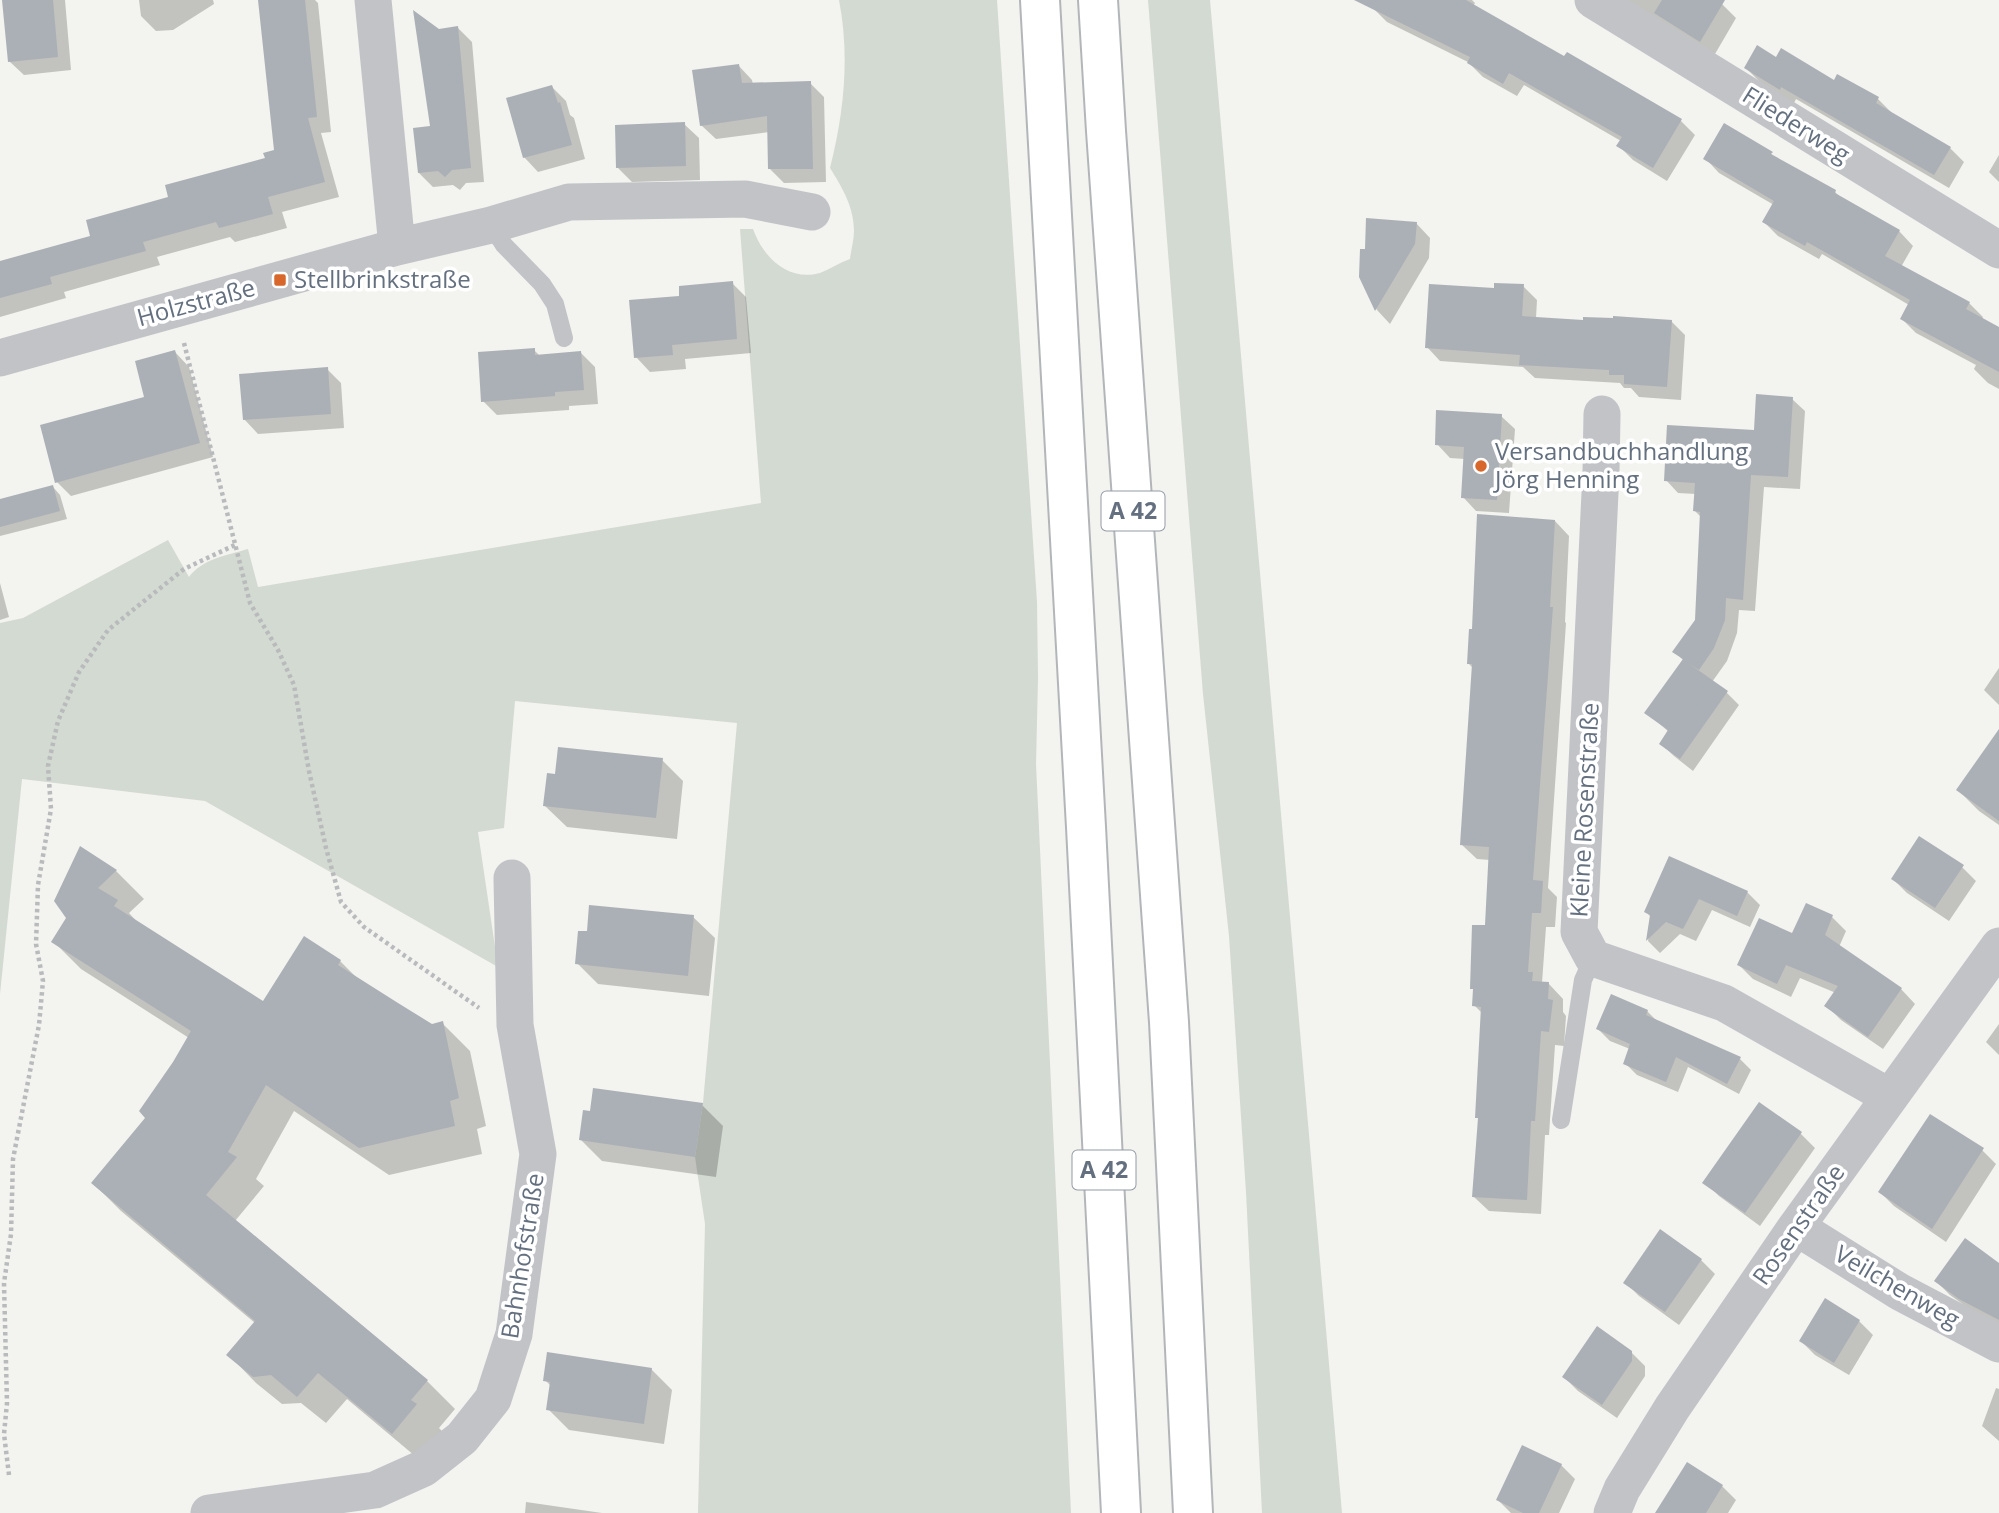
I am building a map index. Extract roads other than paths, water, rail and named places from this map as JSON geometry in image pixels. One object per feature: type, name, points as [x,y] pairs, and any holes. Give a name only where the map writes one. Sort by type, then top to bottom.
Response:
[{"type":"highway","name":"A 42","points":[[1040,0],[1082,745],[1121,1513]]},
{"type":"highway","name":"A 42","points":[[1098,0],[1169,1022],[1193,1513]]},
{"type":"street","points":[[373,0],[397,247],[491,225],[569,202],[746,199],[812,212]]},
{"type":"street","name":"Fliederweg","points":[[1593,0],[1999,250]]},
{"type":"street","name":"Holzstraße","points":[[0,358],[397,247]]},
{"type":"street","name":"Kleine Rosenstraße","points":[[1594,958],[1579,932],[1602,414]]},
{"type":"street","name":"Bahnhofstraße","points":[[209,1513],[375,1490],[424,1468],[462,1438],[493,1399],[514,1334],[538,1154],[516,1025],[512,878]]},
{"type":"street","name":"Rosenstraße","points":[[1612,1513],[1622,1489],[1672,1408],[1796,1227],[1999,946]]},
{"type":"street","points":[[1594,958],[1724,1003],[1890,1097]]},
{"type":"street","name":"Veilchenweg","points":[[1796,1227],[1900,1292],[1999,1344]]},
{"type":"lane","points":[[491,225],[504,245],[542,284],[555,304],[564,338]]},
{"type":"lane","points":[[1561,1120],[1583,980],[1594,958]]},
{"type":"place","name":"Stellbrinkstraße","points":[[280,280]]},
{"type":"place","name":"Versandbuchhandlung Jörg Henning","points":[[1481,466]]}]
